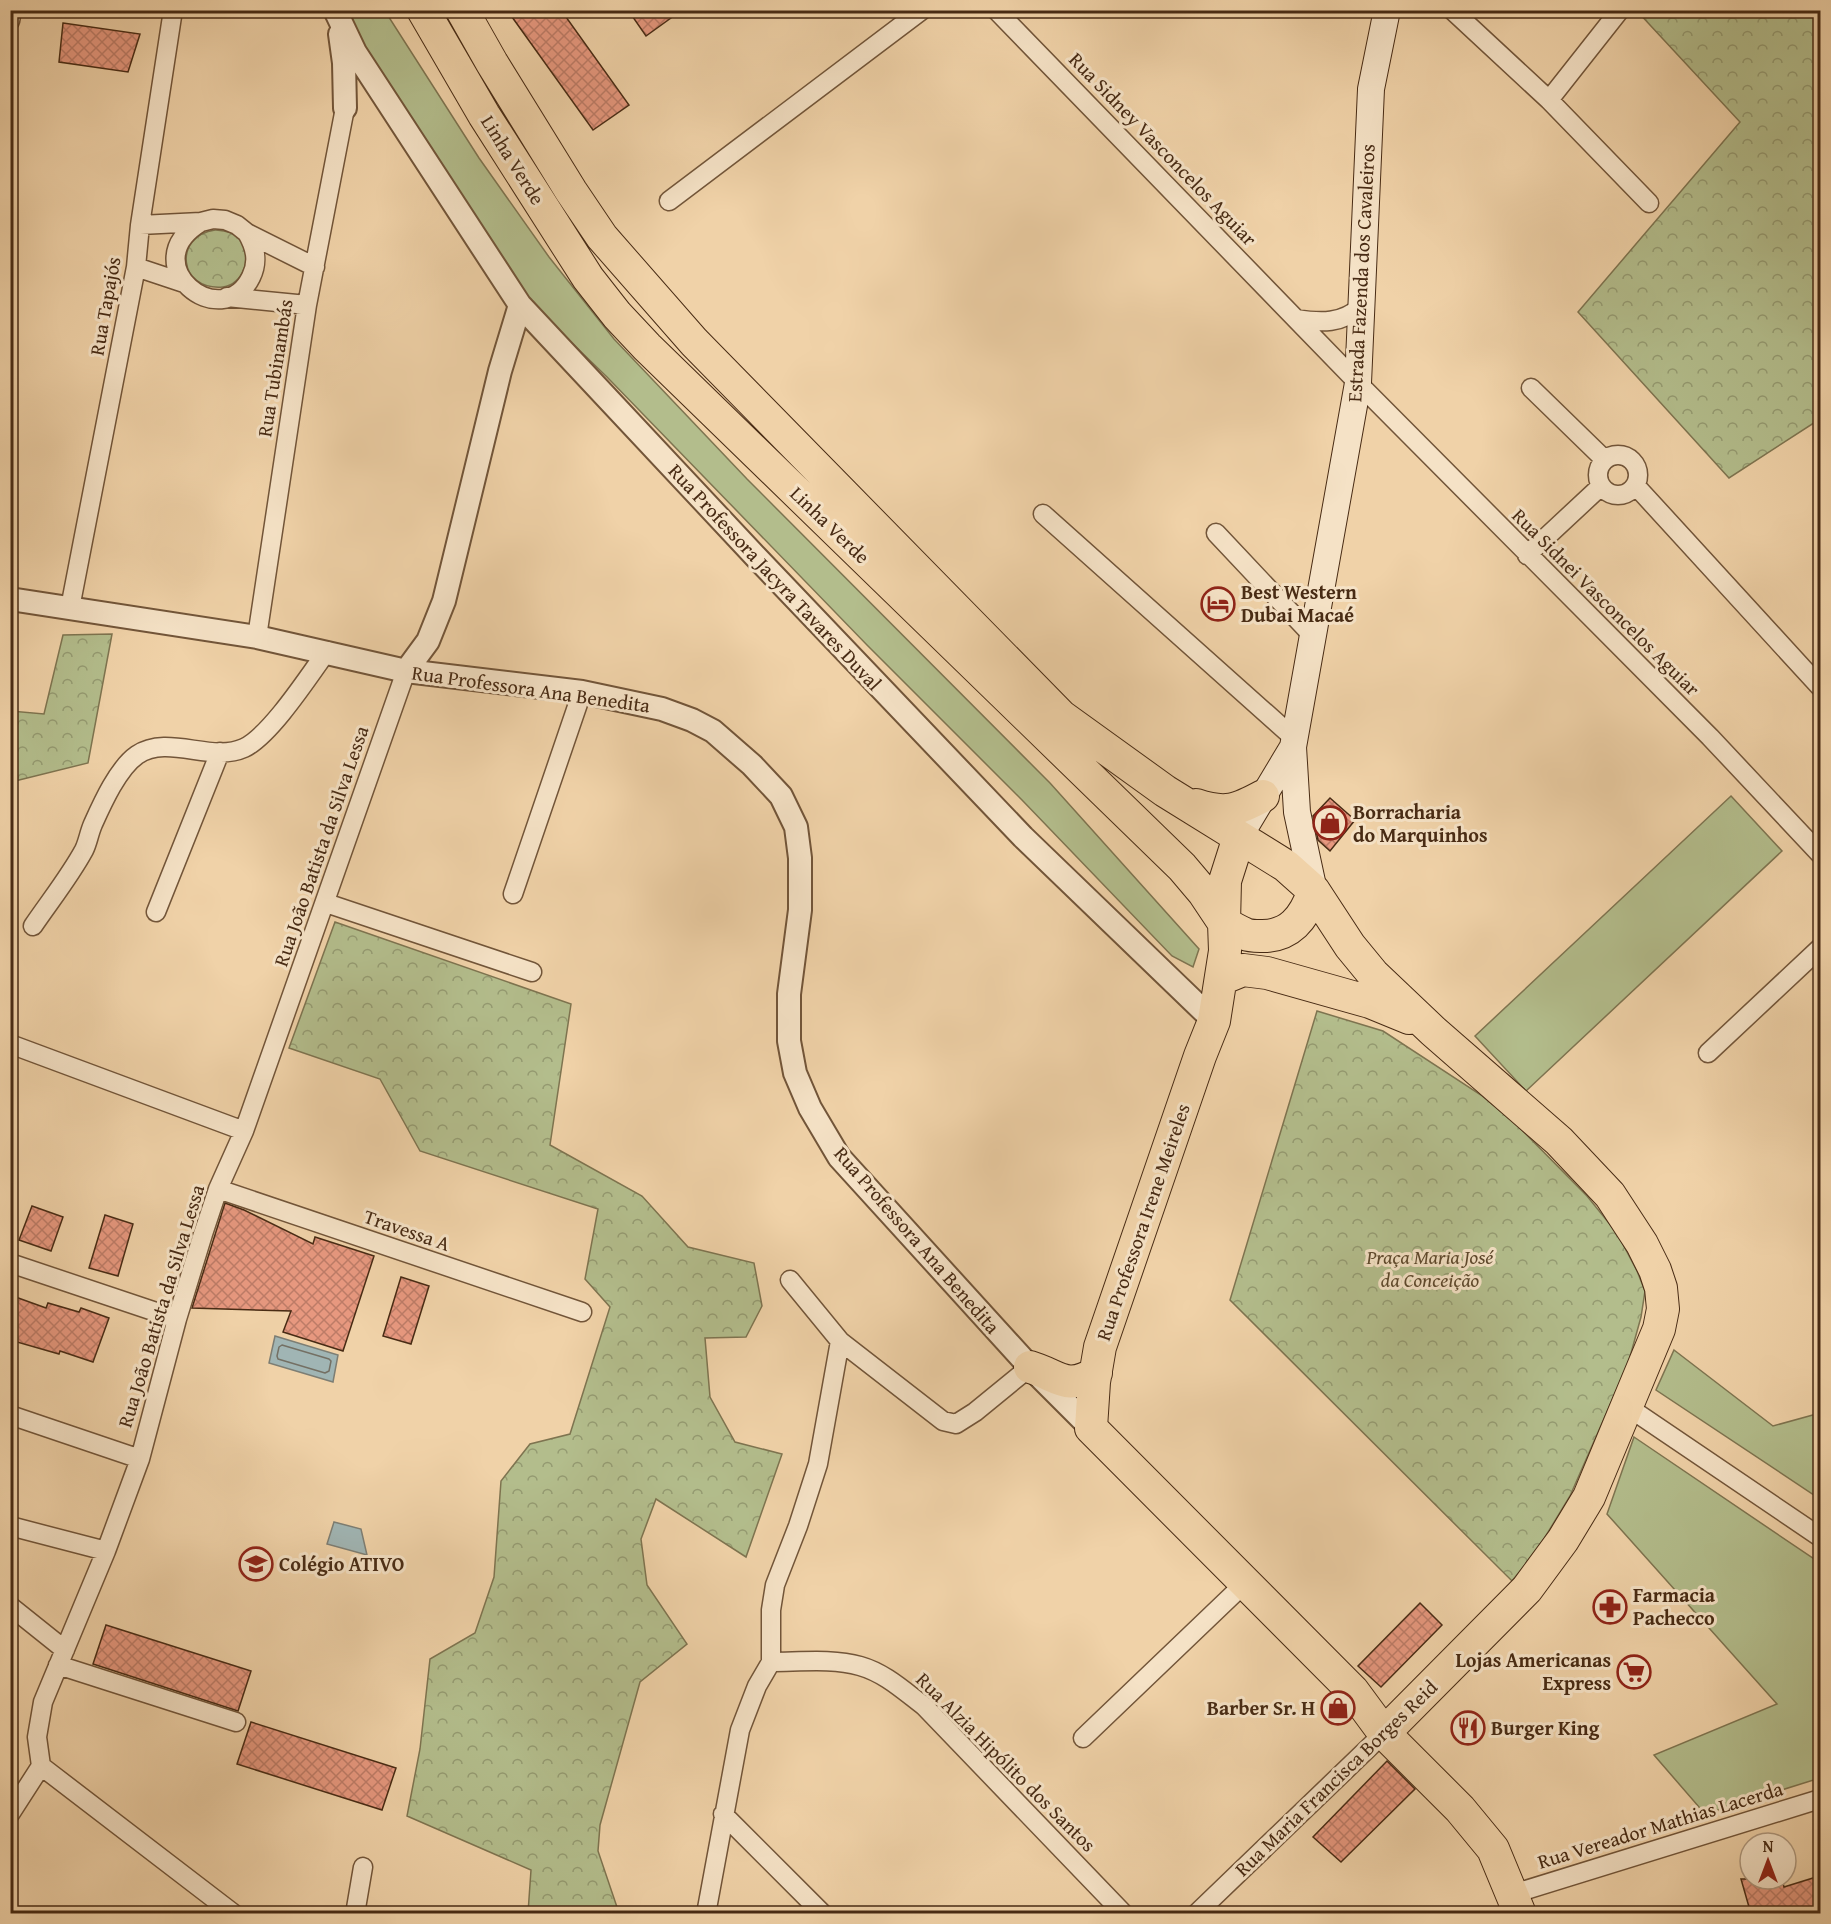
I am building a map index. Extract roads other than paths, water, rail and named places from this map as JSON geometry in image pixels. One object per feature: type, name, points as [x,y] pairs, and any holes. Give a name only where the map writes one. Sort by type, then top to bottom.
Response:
[{"type":"highway","name":"Linha Verde","points":[[423,10],[484,115],[588,278],[617,315],[647,347],[1182,867],[1204,893],[1224,923]]},
{"type":"highway","name":"Linha Verde","points":[[462,10],[492,63],[602,237],[694,342],[1061,716],[1166,791],[1239,837]]},
{"type":"highway","points":[[1166,791],[1198,806],[1226,810],[1238,810],[1263,796]]},
{"type":"highway","points":[[1214,1021],[1225,951],[1225,881],[1239,837]]},
{"type":"highway","name":"Rua Maria Francisca Borges Reid","points":[[1239,837],[1286,866],[1314,891],[1350,946],[1373,974],[1433,1031],[1560,1142],[1610,1195],[1642,1244],[1661,1288],[1663,1309],[1659,1329],[1589,1497],[1563,1540],[1527,1590],[1384,1733]]},
{"type":"highway","points":[[1224,923],[1248,936],[1270,936],[1286,932],[1299,921],[1308,908],[1314,891]]},
{"type":"highway","name":"Rua Maria Francisca Borges Reid","points":[[1221,979],[1243,970],[1267,973],[1370,1002],[1433,1031]]},
{"type":"highway","name":"Rua Professora Irene Meireles","points":[[1091,1428],[1100,1347],[1214,1021]]},
{"type":"highway","points":[[1030,1367],[1071,1383],[1083,1381],[1096,1373]]},
{"type":"highway","name":"Rua Professora Ana Benedita","points":[[1091,1428],[1353,1691],[1384,1733],[1460,1809],[1493,1849],[1517,1904]]},
{"type":"highway","points":[[1353,1691],[1369,1703],[1387,1709],[1406,1706],[1422,1696]]},
{"type":"main road","name":"Estrada Fazenda dos Cavaleiros","points":[[1314,891],[1296,812],[1294,743],[1358,383],[1371,89],[1387,10]]},
{"type":"main road","name":"Estrada Fazenda dos Cavaleiros","points":[[1239,837],[1294,743]]},
{"type":"street","points":[[10,21],[12,10]]},
{"type":"street","name":"Rua Tapajós","points":[[70,608],[136,267],[140,225],[173,10]]},
{"type":"street","points":[[669,201],[922,10]]},
{"type":"street","name":"Rua Sidney Vasconcelos Aguiar","points":[[996,10],[1358,383]]},
{"type":"street","points":[[1452,10],[1548,100],[1649,203]]},
{"type":"street","points":[[1548,100],[1620,10]]},
{"type":"street","name":"Rua Professora Jacyra Tavares Duval","points":[[336,14],[355,52],[520,305],[780,583],[1023,837],[1214,1021]]},
{"type":"street","name":"Rua Professora Jacyra Tavares Duval","points":[[336,14],[344,63],[345,108]]},
{"type":"street","points":[[345,108],[353,93],[363,86],[382,93]]},
{"type":"street","name":"Rua Tubinambás","points":[[257,637],[307,306],[345,108]]},
{"type":"street","points":[[140,225],[225,220],[315,267]]},
{"type":"street","points":[[184,284],[178,273],[177,249],[182,237],[201,222]]},
{"type":"street","points":[[227,297],[239,292],[249,282],[254,271],[256,258],[254,245],[247,233]]},
{"type":"street","points":[[136,267],[184,284],[200,296],[210,299],[227,297],[307,306]]},
{"type":"street","points":[[406,671],[428,641],[444,601],[500,370],[520,305]]},
{"type":"street","points":[[1296,319],[1329,322],[1350,315],[1362,306]]},
{"type":"street","name":"Rua Sidnei Vasconcelos Aguiar","points":[[1358,383],[1710,737],[1821,854]]},
{"type":"street","points":[[1531,388],[1605,460]]},
{"type":"street","points":[[1616,455],[1627,457],[1636,464],[1639,475],[1636,486],[1629,493],[1618,496],[1608,493],[1601,486],[1598,472],[1605,460],[1616,455]]},
{"type":"street","points":[[1527,555],[1601,486]]},
{"type":"street","points":[[1636,486],[1821,687]]},
{"type":"street","points":[[1043,514],[1294,743]]},
{"type":"street","points":[[1216,533],[1312,635]]},
{"type":"street","name":"Rua Professora Ana Benedita","points":[[10,598],[257,637],[327,651],[406,671],[582,692],[662,708],[713,731],[752,765],[781,796],[796,827],[801,858],[800,910],[789,994],[789,1041],[795,1073],[810,1108],[839,1157],[1030,1367],[1091,1428]]},
{"type":"street","points":[[33,926],[83,851],[92,826],[122,770],[131,759],[150,749],[220,752],[245,748],[261,737],[327,651]]},
{"type":"street","name":"Rua João Batista da Silva Lessa","points":[[41,1766],[38,1737],[43,1702],[106,1551],[140,1459],[177,1319],[218,1189],[244,1131],[406,671]]},
{"type":"street","points":[[513,894],[582,692]]},
{"type":"street","points":[[156,912],[220,752]]},
{"type":"street","points":[[326,903],[532,972]]},
{"type":"street","points":[[1708,1053],[1821,948]]},
{"type":"street","points":[[10,1044],[244,1131]]},
{"type":"street","name":"Travessa A","points":[[218,1189],[582,1312]]},
{"type":"street","points":[[10,1263],[177,1319]]},
{"type":"street","points":[[790,1280],[840,1341],[944,1421],[956,1424],[975,1412],[1030,1367]]},
{"type":"street","points":[[706,1914],[740,1730],[757,1686],[771,1662],[771,1610],[775,1585],[798,1526],[818,1464],[840,1341]]},
{"type":"street","points":[[1628,1407],[1821,1537]]},
{"type":"street","points":[[10,1415],[140,1459]]},
{"type":"street","points":[[10,1526],[106,1551]]},
{"type":"street","points":[[1083,1738],[1244,1584]]},
{"type":"street","points":[[10,1606],[61,1658],[236,1722]]},
{"type":"street","name":"Rua Alzia Hipólito dos Santos","points":[[771,1662],[835,1662],[860,1665],[900,1687],[924,1706],[1124,1914]]},
{"type":"street","name":"Rua Maria Francisca Borges Reid","points":[[1196,1914],[1384,1733]]},
{"type":"street","points":[[10,1814],[41,1766],[234,1914]]},
{"type":"street","name":"Rua Vereador Mathias Lacerda","points":[[1517,1904],[1821,1799]]},
{"type":"street","points":[[723,1814],[823,1914]]},
{"type":"street","points":[[355,1914],[363,1867]]},
{"type":"water","points":[[275,1336],[338,1355],[333,1382],[269,1363]]},
{"type":"water","points":[[334,1522],[361,1529],[367,1555],[327,1544]]},
{"type":"place","name":"Best Western Dubai Macaé","points":[[1218,604]]},
{"type":"place","name":"Borracharia do Marquinhos","points":[[1330,823]]},
{"type":"place","name":"Colégio ATIVO","points":[[256,1564]]},
{"type":"place","name":"Farmacia Pachecco","points":[[1610,1607]]},
{"type":"place","name":"Lojas Americanas Express","points":[[1634,1672]]},
{"type":"place","name":"Barber Sr. H","points":[[1338,1708]]},
{"type":"place","name":"Burger King","points":[[1468,1728]]},
{"type":"park label","name":"Praça Maria José da Conceição","points":[[1430,1268]]}]
